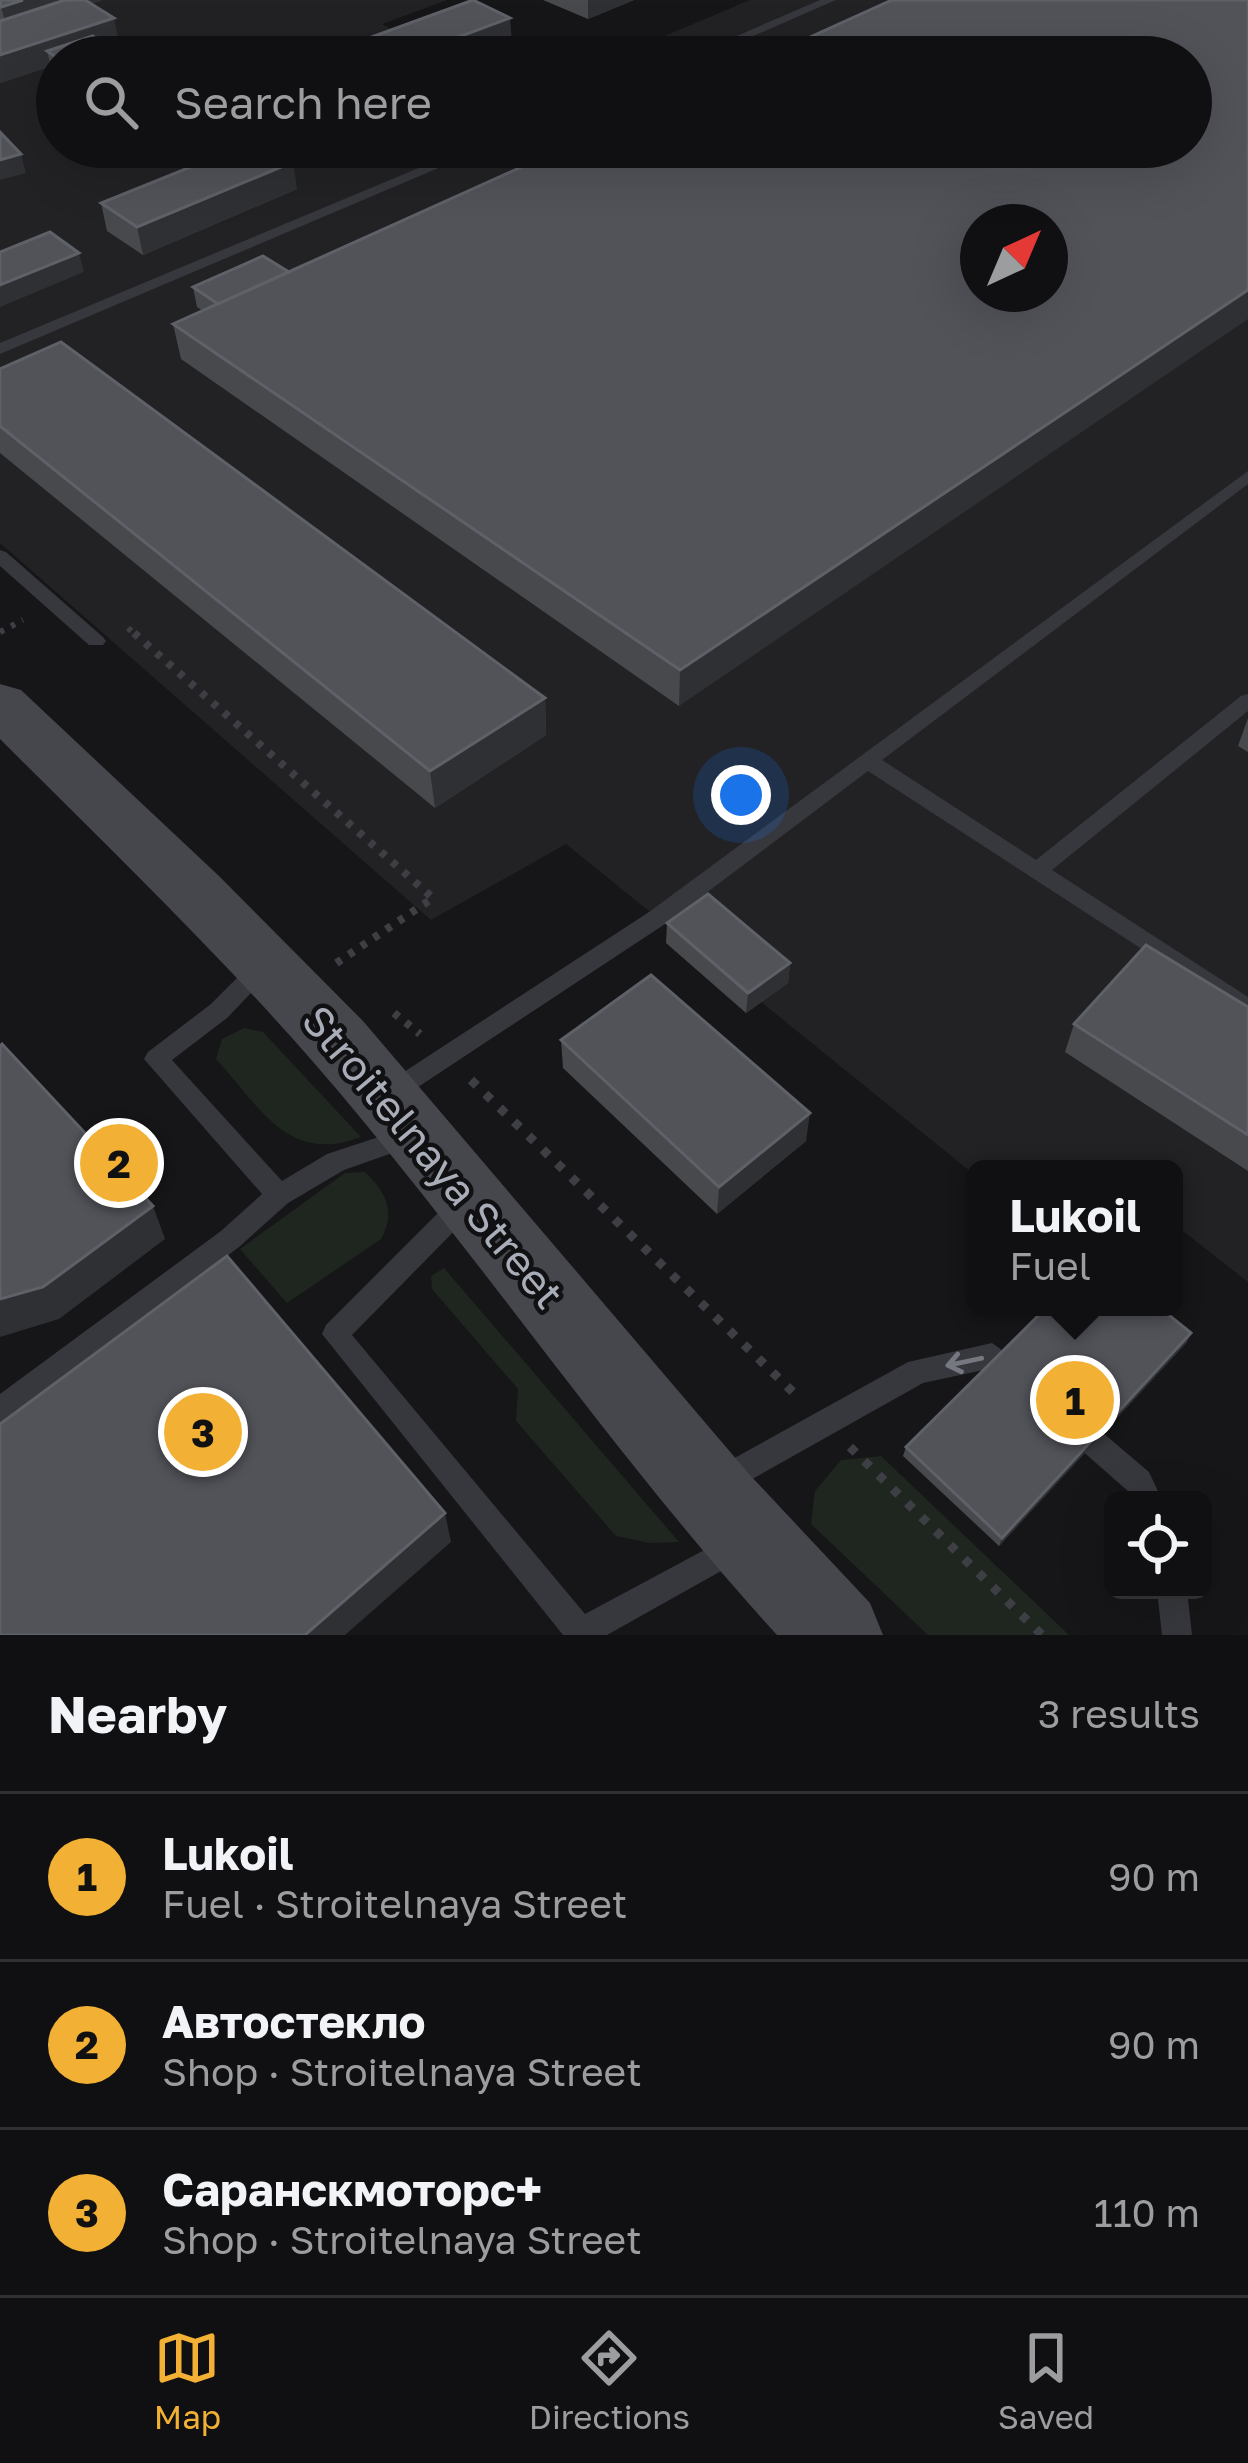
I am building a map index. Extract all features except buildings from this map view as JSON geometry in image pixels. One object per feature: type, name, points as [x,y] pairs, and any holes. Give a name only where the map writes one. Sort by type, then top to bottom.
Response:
[{"type":"street","name":"Stroitelnaya Street","points":[[0,704],[300,963],[417,1095],[470,1198],[725,1516],[838,1635]]},
{"type":"lane","points":[[744,36],[830,0]]},
{"type":"lane","points":[[0,349],[431,168]]},
{"type":"lane","points":[[0,1411],[230,1239],[279,1195],[335,1162],[417,1095],[1248,476]]},
{"type":"lane","points":[[0,556],[96,641]]},
{"type":"lane","points":[[1037,871],[1248,701]]},
{"type":"lane","points":[[868,761],[1248,1009]]},
{"type":"lane","points":[[279,1195],[156,1059],[219,1011],[300,963]]},
{"type":"lane","points":[[470,1198],[335,1334],[581,1634],[725,1516],[824,1422],[918,1371],[992,1356],[1139,1482],[1144,1491]]},
{"type":"lane","points":[[1173,1599],[1178,1635]]},
{"type":"path","points":[[117,618],[433,898]]},
{"type":"path","points":[[300,963],[351,977]]},
{"type":"path","points":[[383,1004],[417,1095],[824,1422],[1042,1635]]},
{"type":"shaded area","points":[[0,0],[447,0],[382,24],[403,36],[36,36],[36,168],[1212,168],[1212,36],[664,36],[750,0],[1248,0],[1248,1282],[1183,1231],[1183,1160],[967,1160],[967,1169],[566,844],[431,920],[0,543]]},
{"type":"shaded area","points":[[244,1028],[263,1032],[361,1137],[336,1144],[314,1143],[295,1137],[262,1112],[216,1059],[222,1039]]},
{"type":"shaded area","points":[[365,1172],[388,1211],[381,1239],[287,1303],[240,1249],[345,1173]]},
{"type":"shaded area","points":[[444,1268],[679,1542],[650,1543],[616,1536],[516,1421],[518,1389],[432,1289],[431,1276]]},
{"type":"shaded area","points":[[881,1456],[1069,1635],[928,1635],[811,1524],[815,1491],[841,1460]]},
{"type":"place","name":"Автостекло","points":[[119,1163]]},
{"type":"place","name":"Lukoil","points":[[1075,1400]]},
{"type":"place","name":"Саранскмоторс+","points":[[203,1432]]}]
